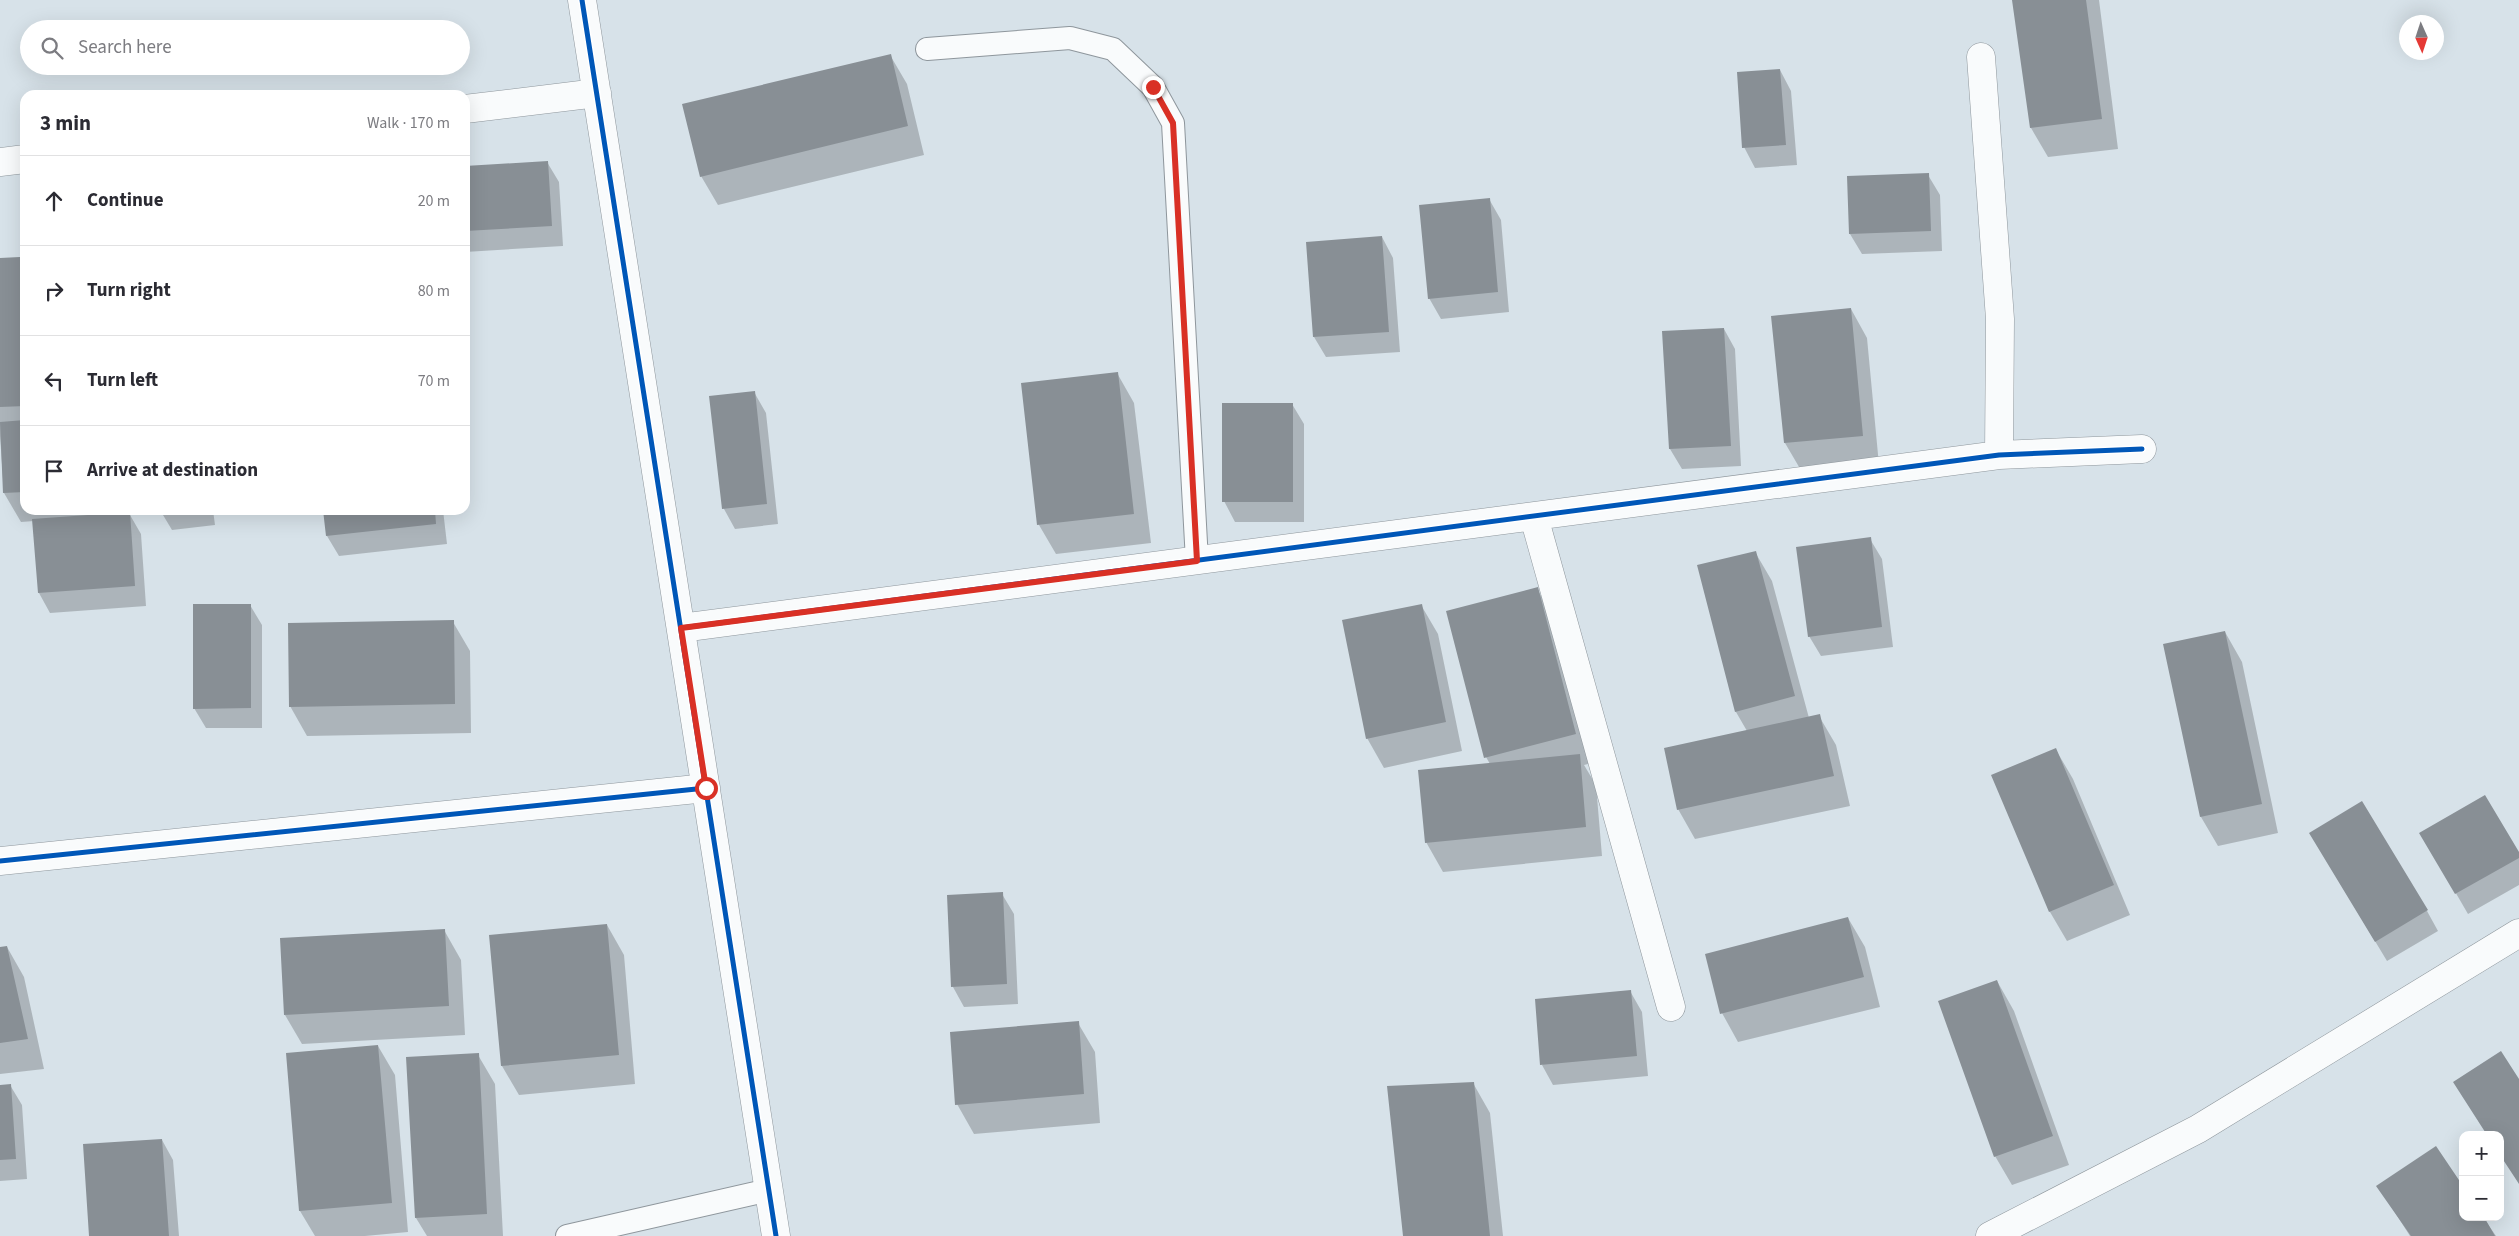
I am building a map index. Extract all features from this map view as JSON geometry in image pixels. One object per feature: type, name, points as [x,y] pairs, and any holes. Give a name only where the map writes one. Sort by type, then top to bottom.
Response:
[{"type":"street","points":[[582,0],[776,1236]]},
{"type":"street","points":[[1981,57],[2000,319],[1999,455]]},
{"type":"street","points":[[470,107],[597,93]]},
{"type":"street","points":[[0,162],[20,160]]},
{"type":"street","points":[[681,628],[1999,455],[2142,449]]},
{"type":"street","points":[[1534,517],[1671,1006]]},
{"type":"street","points":[[0,860],[706,788]]},
{"type":"street","points":[[1990,1236],[2198,1129],[2519,933]]},
{"type":"lane","points":[[927,49],[1070,38],[1113,48],[1153,87],[1173,123],[1197,561]]},
{"type":"lane","points":[[566,1236],[769,1190]]},
{"type":"building","points":[[2012,0],[2086,0],[2102,119],[2030,128]]},
{"type":"building","points":[[891,54],[908,126],[700,177],[682,104]]},
{"type":"building","points":[[1780,69],[1786,145],[1742,148],[1737,72]]},
{"type":"building","points":[[548,161],[552,226],[470,231],[470,166]]},
{"type":"building","points":[[1929,173],[1931,231],[1849,234],[1847,176]]},
{"type":"building","points":[[1490,198],[1498,292],[1428,299],[1419,205]]},
{"type":"building","points":[[1382,236],[1389,332],[1313,337],[1306,242]]},
{"type":"building","points":[[20,257],[20,406],[0,407],[0,258]]},
{"type":"building","points":[[1851,308],[1863,436],[1784,443],[1771,316]]},
{"type":"building","points":[[1724,328],[1731,446],[1669,449],[1662,331]]},
{"type":"building","points":[[1118,372],[1134,514],[1037,525],[1021,383]]},
{"type":"building","points":[[755,391],[767,504],[722,509],[709,396]]},
{"type":"building","points":[[1222,403],[1293,403],[1293,502],[1222,502]]},
{"type":"building","points":[[20,420],[20,492],[3,493],[0,422]]},
{"type":"building","points":[[88,515],[130,515],[135,586],[38,593],[32,519]]},
{"type":"building","points":[[324,515],[435,515],[436,524],[326,536]]},
{"type":"building","points":[[1871,537],[1882,627],[1808,637],[1796,547]]},
{"type":"building","points":[[1756,551],[1795,696],[1735,712],[1697,565]]},
{"type":"building","points":[[1538,587],[1576,734],[1484,758],[1446,611]]},
{"type":"building","points":[[193,604],[251,604],[251,708],[193,709]]},
{"type":"building","points":[[1422,604],[1446,722],[1366,739],[1342,620]]},
{"type":"building","points":[[454,620],[455,704],[289,707],[288,623]]},
{"type":"building","points":[[2225,631],[2262,804],[2200,817],[2163,644]]},
{"type":"building","points":[[1820,714],[1834,776],[1677,810],[1664,748]]},
{"type":"building","points":[[2056,748],[2114,885],[2049,912],[1991,775]]},
{"type":"building","points":[[1580,754],[1586,827],[1425,843],[1418,770]]},
{"type":"building","points":[[2485,795],[2519,852],[2519,858],[2455,894],[2419,833]]},
{"type":"building","points":[[2362,801],[2428,910],[2375,942],[2309,833]]},
{"type":"building","points":[[1003,892],[1007,984],[951,987],[947,895]]},
{"type":"building","points":[[1848,917],[1864,977],[1720,1014],[1705,954]]},
{"type":"building","points":[[607,924],[619,1055],[501,1066],[489,935]]},
{"type":"building","points":[[445,929],[449,1006],[284,1015],[280,938]]},
{"type":"building","points":[[7,946],[28,1039],[0,1043],[0,947]]},
{"type":"building","points":[[1997,980],[2053,1136],[1994,1157],[1938,1001]]},
{"type":"building","points":[[1631,990],[1637,1056],[1540,1065],[1535,999]]},
{"type":"building","points":[[1079,1021],[1084,1094],[955,1105],[950,1032]]},
{"type":"building","points":[[378,1045],[392,1203],[299,1211],[286,1053]]},
{"type":"building","points":[[2501,1051],[2519,1079],[2519,1184],[2504,1161],[2504,1131],[2484,1131],[2453,1082]]},
{"type":"building","points":[[479,1053],[487,1214],[415,1218],[406,1057]]},
{"type":"building","points":[[1474,1082],[1490,1236],[1403,1236],[1387,1086]]},
{"type":"building","points":[[11,1084],[16,1159],[0,1160],[0,1085]]},
{"type":"building","points":[[162,1139],[169,1236],[89,1236],[83,1144]]},
{"type":"building","points":[[2436,1146],[2459,1180],[2459,1221],[2486,1221],[2495,1236],[2411,1236],[2376,1186]]},
{"type":"cycle path","points":[[582,0],[776,1236]]},
{"type":"cycle path","points":[[681,628],[1999,455],[2142,449]]},
{"type":"cycle path","points":[[0,861],[706,788]]},
{"type":"route","points":[[706,788],[681,628],[1197,561],[1173,123],[1153,87]]}]
